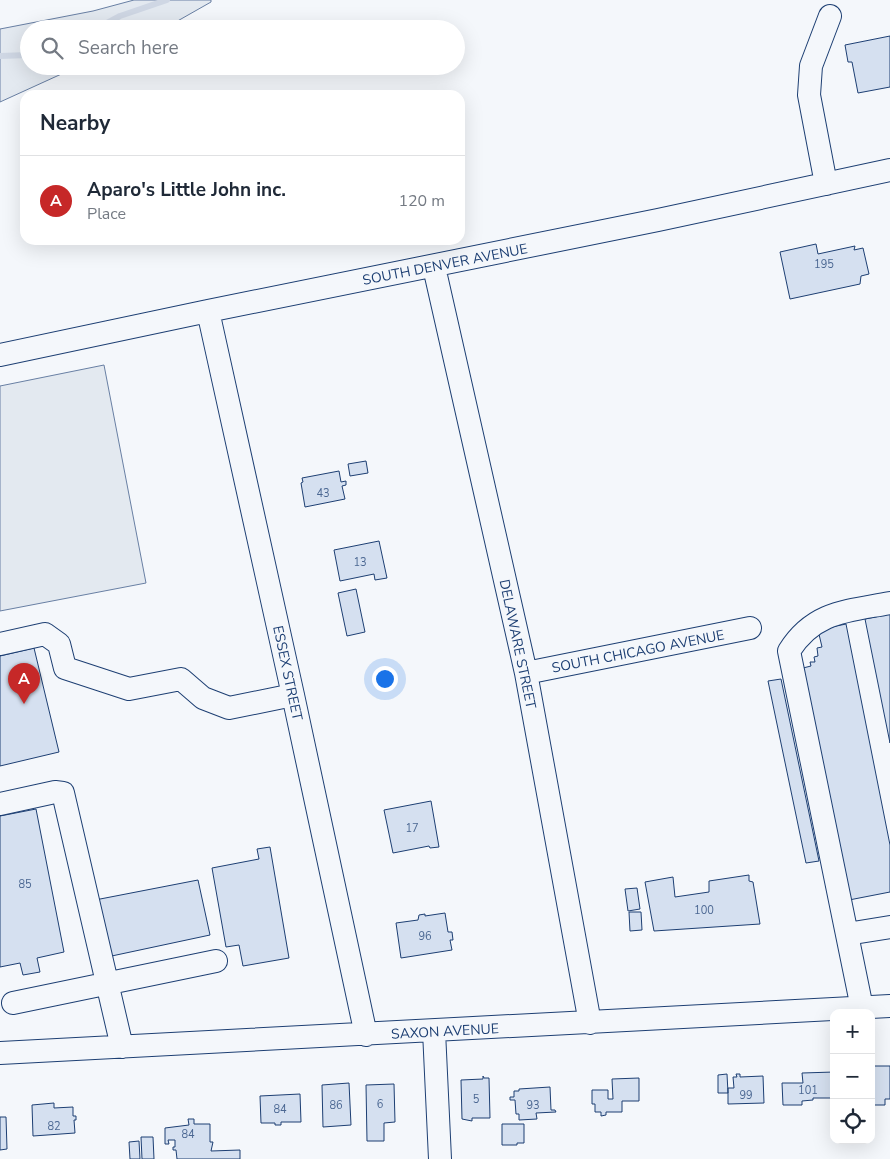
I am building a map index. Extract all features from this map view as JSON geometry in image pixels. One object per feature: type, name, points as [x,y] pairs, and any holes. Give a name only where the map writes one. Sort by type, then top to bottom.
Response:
[{"type":"street","points":[[826,184],[809,95],[810,66],[830,16]]},
{"type":"street","name":"SOUTH DENVER AVENUE","points":[[0,355],[208,311],[434,267],[890,170]]},
{"type":"street","name":"DELAWARE STREET","points":[[434,267],[526,673],[590,1023]]},
{"type":"street","name":"ESSEX STREET","points":[[208,311],[366,1035]]},
{"type":"street","points":[[862,1008],[789,651],[795,641],[811,625],[833,614],[890,603]]},
{"type":"street","name":"SOUTH CHICAGO AVENUE","points":[[526,673],[750,628]]},
{"type":"street","points":[[0,644],[45,634],[59,644],[65,668],[129,688],[181,679],[203,698],[228,708],[293,695]]},
{"type":"street","points":[[0,804],[55,792],[63,793],[122,1048]]},
{"type":"street","points":[[847,934],[890,927]]},
{"type":"street","points":[[13,1003],[216,961]]},
{"type":"street","name":"SAXON AVENUE","points":[[0,1054],[890,1006]]},
{"type":"street","points":[[434,1031],[440,1159]]},
{"type":"shaded area","points":[[134,0],[211,0],[211,2],[179,20],[46,20],[93,11]]},
{"type":"shaded area","points":[[20,25],[20,75],[59,75],[26,90],[20,90],[20,93],[0,102],[0,29]]},
{"type":"shaded area","points":[[104,365],[146,583],[0,611],[0,386]]},
{"type":"building","points":[[890,36],[890,87],[858,93],[852,62],[848,62],[845,45]]},
{"type":"building","points":[[816,244],[818,254],[855,246],[854,250],[863,248],[869,274],[861,276],[860,284],[790,299],[780,252]]},
{"type":"building","points":[[366,461],[368,473],[350,476],[348,464]]},
{"type":"building","points":[[339,471],[341,482],[346,481],[346,485],[342,486],[345,499],[305,507],[301,483],[303,482],[302,478]]},
{"type":"building","points":[[379,541],[387,578],[375,580],[374,574],[340,581],[334,550]]},
{"type":"building","points":[[356,589],[365,632],[347,636],[338,593]]},
{"type":"building","points":[[890,614],[890,743],[865,619]]},
{"type":"building","points":[[846,624],[890,845],[890,892],[849,900],[803,668],[811,666],[810,662],[815,662],[814,657],[818,656],[817,648],[822,647],[818,630]]},
{"type":"building","points":[[34,648],[59,752],[0,766],[0,656]]},
{"type":"building","points":[[781,679],[819,861],[806,863],[768,681]]},
{"type":"building","points":[[431,801],[439,847],[430,848],[429,846],[393,853],[384,810]]},
{"type":"building","points":[[36,809],[64,952],[37,958],[40,972],[23,975],[20,963],[0,967],[0,816]]},
{"type":"building","points":[[270,847],[289,958],[243,966],[239,945],[226,947],[212,868],[259,859],[257,849]]},
{"type":"building","points":[[749,875],[749,881],[753,882],[760,924],[654,931],[645,882],[673,877],[675,897],[709,892],[709,881]]},
{"type":"building","points":[[198,880],[210,935],[107,957],[95,900]]},
{"type":"building","points":[[637,888],[640,909],[628,911],[625,889]]},
{"type":"building","points":[[629,912],[641,912],[642,930],[630,931]]},
{"type":"building","points":[[445,913],[448,932],[452,932],[453,940],[450,940],[452,950],[401,958],[396,923],[418,920],[419,915]]},
{"type":"building","points":[[875,1066],[890,1066],[890,1099],[885,1099],[885,1105],[875,1105]]},
{"type":"building","points":[[830,1072],[830,1098],[813,1098],[813,1100],[802,1101],[802,1105],[783,1105],[782,1083],[803,1083],[802,1073]]},
{"type":"building","points":[[727,1074],[728,1093],[718,1093],[718,1075]]},
{"type":"building","points":[[736,1074],[740,1074],[740,1077],[763,1076],[764,1103],[728,1104],[728,1088],[734,1088],[733,1077],[737,1077]]},
{"type":"building","points":[[483,1076],[484,1078],[489,1078],[490,1118],[472,1118],[472,1121],[462,1119],[461,1080],[483,1079]]},
{"type":"building","points":[[639,1078],[639,1101],[622,1101],[622,1112],[606,1112],[606,1115],[601,1116],[601,1112],[595,1112],[595,1104],[592,1104],[592,1090],[608,1090],[608,1099],[613,1099],[612,1079]]},
{"type":"building","points":[[349,1083],[351,1125],[323,1127],[322,1085]]},
{"type":"building","points":[[394,1084],[395,1122],[384,1123],[384,1141],[367,1141],[366,1085]]},
{"type":"building","points":[[550,1087],[551,1110],[556,1112],[536,1113],[537,1119],[519,1120],[519,1114],[516,1114],[515,1100],[510,1100],[510,1097],[514,1097],[514,1091]]},
{"type":"building","points":[[300,1094],[301,1122],[281,1122],[281,1125],[261,1123],[260,1096]]},
{"type":"building","points":[[54,1103],[54,1108],[73,1107],[73,1116],[76,1116],[76,1120],[74,1120],[75,1133],[33,1136],[32,1105]]},
{"type":"building","points":[[0,1117],[6,1117],[7,1149],[0,1150]]},
{"type":"building","points":[[188,1119],[194,1119],[194,1124],[210,1124],[210,1142],[213,1142],[211,1151],[240,1150],[240,1159],[177,1159],[176,1150],[173,1150],[175,1140],[168,1140],[169,1144],[165,1144],[165,1128],[189,1125]]},
{"type":"building","points":[[502,1124],[524,1124],[524,1143],[502,1145]]},
{"type":"building","points":[[141,1137],[153,1137],[154,1159],[142,1159]]},
{"type":"building","points":[[139,1141],[140,1159],[130,1159],[129,1142]]},
{"type":"waterway","points":[[113,20],[167,0]]},
{"type":"waterway","points":[[0,56],[20,55]]},
{"type":"place","name":"Aparo's Little John inc.","points":[[24,704]]}]
